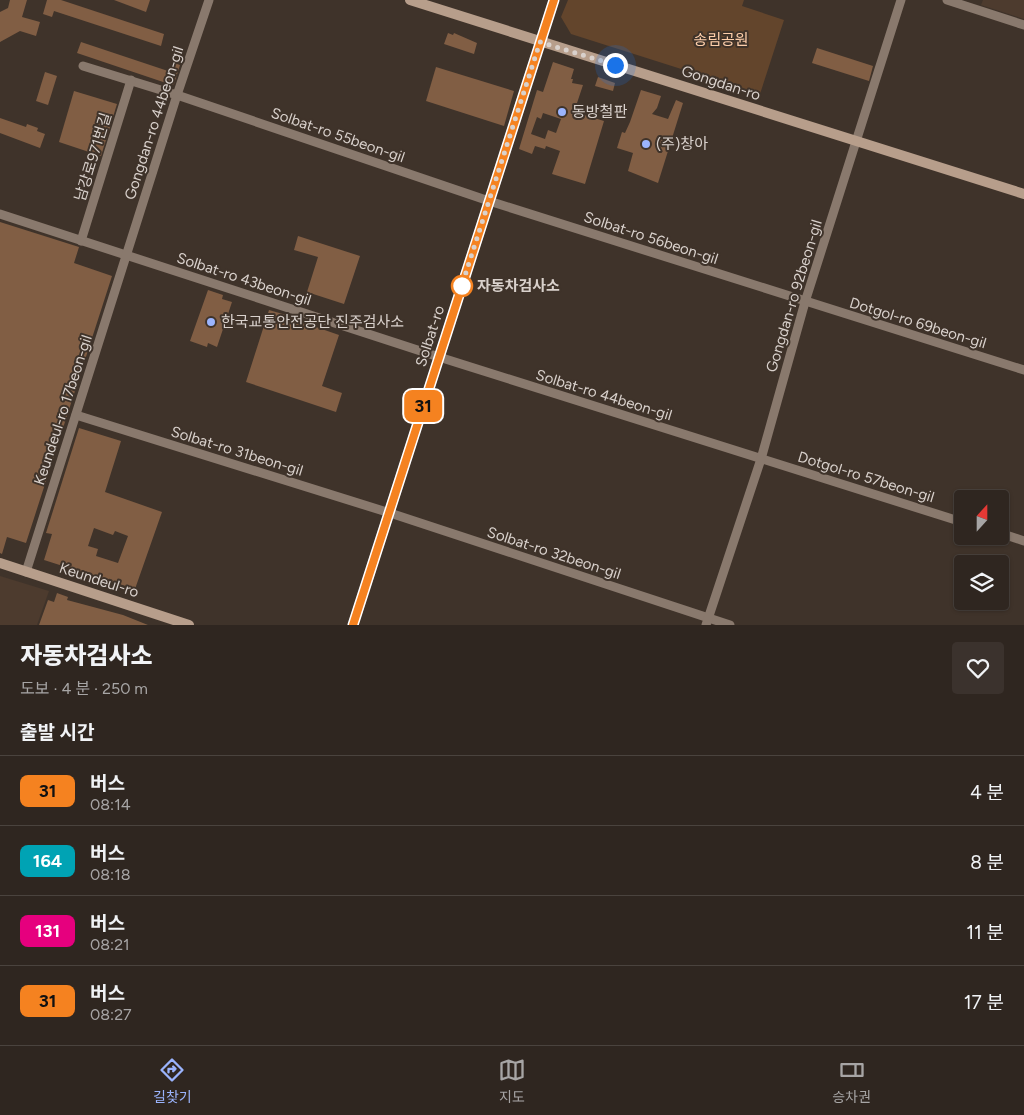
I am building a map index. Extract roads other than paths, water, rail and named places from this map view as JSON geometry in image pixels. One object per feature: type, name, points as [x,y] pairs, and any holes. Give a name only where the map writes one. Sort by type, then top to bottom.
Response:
[{"type":"street","name":"Gongdan-ro 44beon-gil","points":[[126,255],[209,0]]},
{"type":"street","name":"Gongdan-ro","points":[[410,0],[1024,194]]},
{"type":"street","name":"Solbat-ro","points":[[353,625],[554,0]]},
{"type":"street","name":"Gongdan-ro 92beon-gil","points":[[707,622],[761,459],[805,302],[901,0]]},
{"type":"street","points":[[948,0],[1024,25]]},
{"type":"street","points":[[83,66],[177,95]]},
{"type":"street","name":"남강로971번길","points":[[81,241],[131,80]]},
{"type":"street","name":"Solbat-ro 55beon-gil","points":[[177,95],[489,201]]},
{"type":"street","name":"Solbat-ro 56beon-gil","points":[[489,201],[805,302]]},
{"type":"street","name":"Solbat-ro 43beon-gil","points":[[0,214],[439,357]]},
{"type":"street","name":"Keundeul-ro 17beon-gil","points":[[26,572],[126,255]]},
{"type":"street","name":"Dotgol-ro 69beon-gil","points":[[805,302],[1024,370]]},
{"type":"street","name":"Solbat-ro 44beon-gil","points":[[439,357],[761,459]]},
{"type":"street","name":"Solbat-ro 31beon-gil","points":[[76,415],[390,513]]},
{"type":"street","name":"Dotgol-ro 57beon-gil","points":[[761,459],[954,519]]},
{"type":"street","name":"Solbat-ro 32beon-gil","points":[[390,513],[707,622],[730,625]]},
{"type":"street","points":[[1009,536],[1024,541]]},
{"type":"street","name":"Keundeul-ro","points":[[0,563],[185,624]]},
{"type":"place","name":"동방철판","points":[[562,112]]},
{"type":"place","name":"(주)창아","points":[[646,144]]},
{"type":"place","name":"자동차검사소","points":[[462,286]]},
{"type":"place","name":"한국교통안전공단 진주검사소","points":[[211,322]]},
{"type":"park label","name":"송림공원","points":[[721,40]]}]
